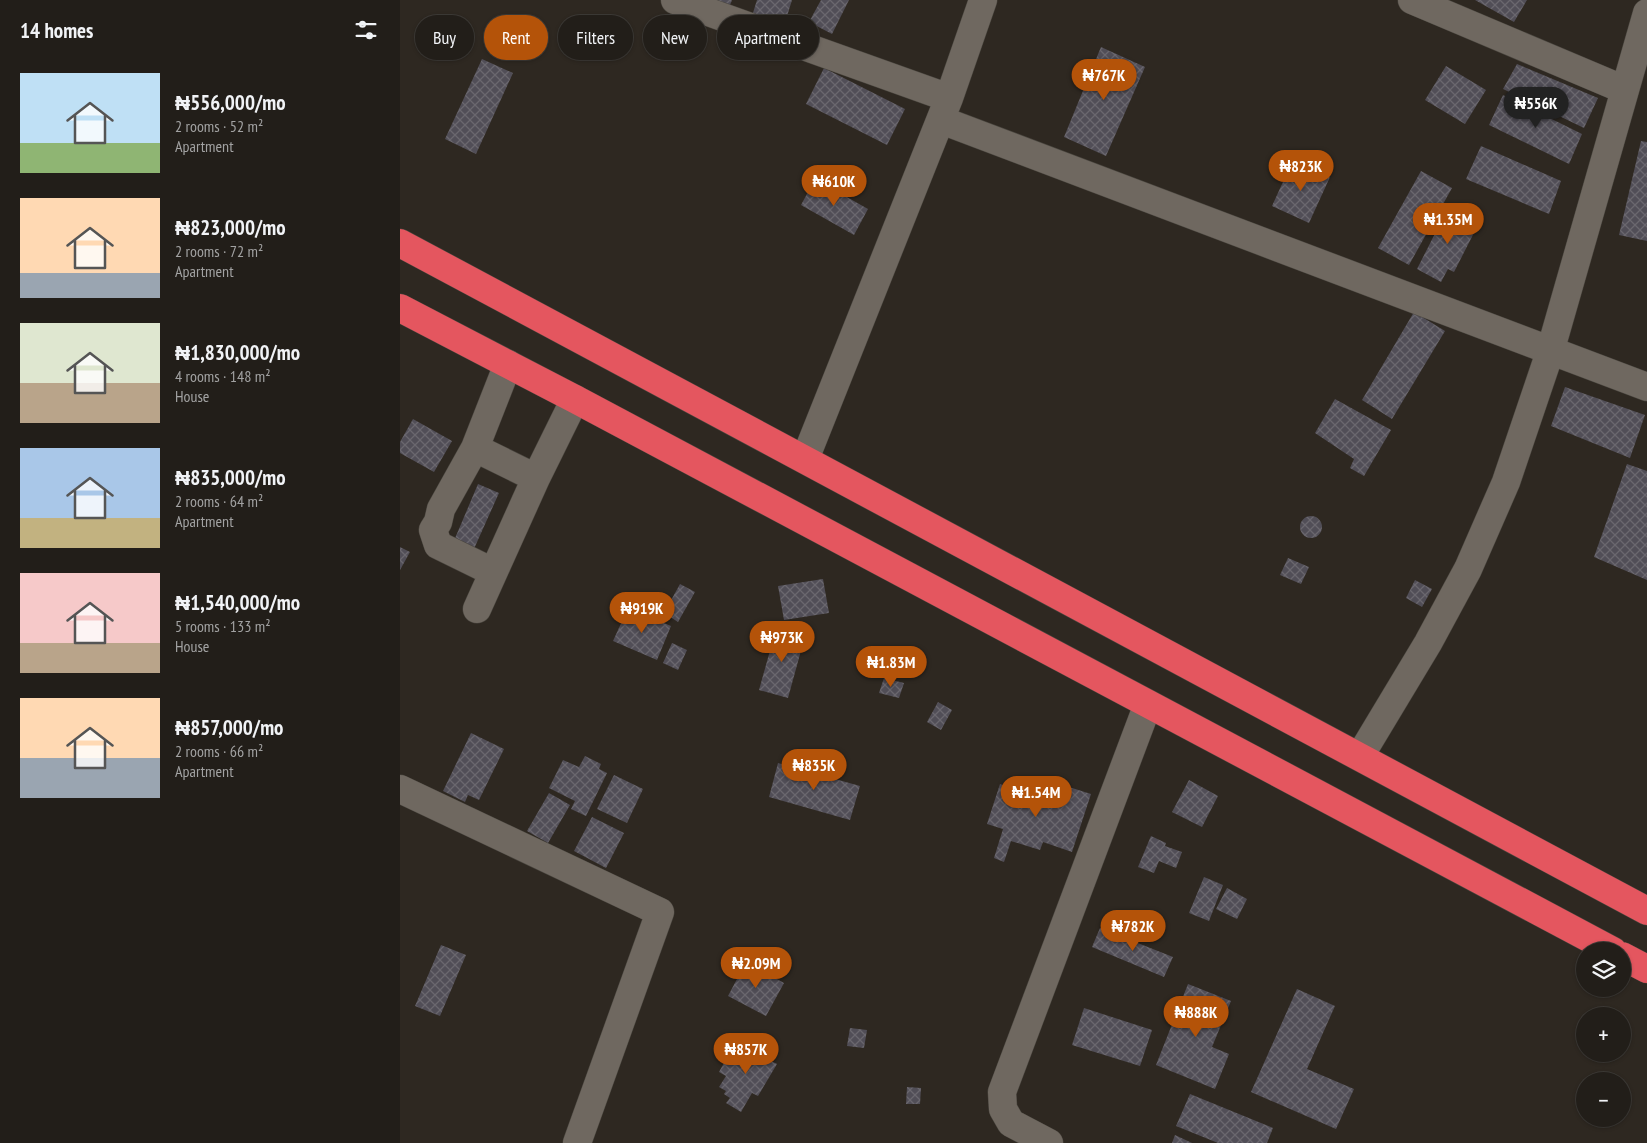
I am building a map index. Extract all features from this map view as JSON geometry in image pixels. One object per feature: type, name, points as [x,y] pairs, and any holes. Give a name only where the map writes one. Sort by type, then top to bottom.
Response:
[{"type":"highway","points":[[400,243],[1647,911]]},
{"type":"highway","points":[[400,308],[576,399],[1596,942]]},
{"type":"highway","points":[[1581,875],[1647,902]]},
{"type":"highway","points":[[1631,961],[1647,969]]},
{"type":"street","points":[[675,0],[1550,352],[1647,387]]},
{"type":"street","points":[[805,459],[945,109],[982,0]]},
{"type":"street","points":[[1412,0],[1625,90]]},
{"type":"street","points":[[1360,756],[1428,644],[1468,569],[1506,482],[1550,352],[1647,13]]},
{"type":"street","points":[[493,572],[438,545],[433,530],[438,522],[441,509],[475,448],[508,364]]},
{"type":"street","points":[[477,609],[536,478],[576,399]]},
{"type":"street","points":[[475,448],[536,478]]},
{"type":"street","points":[[1049,1143],[1011,1123],[1003,1109],[1002,1092],[1148,704]]},
{"type":"street","points":[[400,789],[660,912],[577,1143]]},
{"type":"building","points":[[705,0],[732,0],[728,10]]},
{"type":"building","points":[[757,0],[792,0],[787,15],[752,15]]},
{"type":"building","points":[[821,0],[849,0],[832,34],[819,27],[819,15],[813,15]]},
{"type":"building","points":[[1475,0],[1527,0],[1514,22]]},
{"type":"building","points":[[1101,47],[1145,67],[1106,156],[1064,137]]},
{"type":"building","points":[[482,59],[513,73],[476,154],[445,139]]},
{"type":"building","points":[[1517,64],[1598,98],[1584,128],[1503,89]]},
{"type":"building","points":[[1446,66],[1486,90],[1465,124],[1425,100]]},
{"type":"building","points":[[824,68],[905,109],[887,145],[806,104]]},
{"type":"building","points":[[1503,95],[1582,134],[1569,164],[1489,125]]},
{"type":"building","points":[[1641,141],[1647,142],[1647,241],[1619,235]]},
{"type":"building","points":[[1481,146],[1561,181],[1549,214],[1466,179]]},
{"type":"building","points":[[1293,160],[1330,177],[1309,223],[1272,206]]},
{"type":"building","points":[[1421,171],[1452,188],[1409,265],[1378,248]]},
{"type":"building","points":[[815,179],[868,209],[854,235],[801,205]]},
{"type":"building","points":[[1448,208],[1479,223],[1454,272],[1448,269],[1441,282],[1417,269]]},
{"type":"building","points":[[1414,312],[1445,331],[1392,419],[1362,400]]},
{"type":"building","points":[[1565,387],[1645,415],[1630,458],[1551,426]]},
{"type":"building","points":[[1335,399],[1391,430],[1364,476],[1350,468],[1354,459],[1315,433]]},
{"type":"building","points":[[413,419],[452,441],[434,472],[400,453],[400,442]]},
{"type":"building","points":[[1627,464],[1647,471],[1647,580],[1594,557]]},
{"type":"building","points":[[478,484],[499,493],[473,551],[453,543]]},
{"type":"building","points":[[1311,516],[1319,519],[1322,527],[1319,535],[1311,538],[1303,535],[1300,527],[1303,519]]},
{"type":"building","points":[[400,547],[410,552],[400,570]]},
{"type":"building","points":[[1288,558],[1309,567],[1301,584],[1280,575]]},
{"type":"building","points":[[823,579],[829,613],[784,620],[778,586]]},
{"type":"building","points":[[1415,580],[1432,589],[1422,607],[1406,598]]},
{"type":"building","points":[[680,584],[695,592],[678,622],[664,613]]},
{"type":"building","points":[[628,608],[671,626],[657,660],[613,641]]},
{"type":"building","points":[[776,629],[805,636],[788,698],[759,690]]},
{"type":"building","points":[[672,643],[687,650],[678,670],[663,663]]},
{"type":"building","points":[[884,678],[904,683],[899,698],[879,693]]},
{"type":"building","points":[[938,702],[952,710],[941,730],[927,722]]},
{"type":"building","points":[[471,733],[504,749],[479,800],[468,795],[465,802],[443,791]]},
{"type":"building","points":[[585,756],[601,764],[599,769],[607,773],[586,816],[571,809],[575,801],[549,788],[563,760],[579,767]]},
{"type":"building","points":[[778,763],[860,786],[850,820],[769,797]]},
{"type":"building","points":[[614,775],[643,789],[627,823],[597,809]]},
{"type":"building","points":[[1016,776],[1033,781],[1029,794],[1063,805],[1069,787],[1091,794],[1072,852],[1043,842],[1040,850],[1011,841],[1004,862],[994,858],[1003,829],[987,824],[1000,784],[1012,788]]},
{"type":"building","points":[[1189,780],[1218,796],[1202,827],[1172,812]]},
{"type":"building","points":[[549,793],[570,805],[548,843],[527,831]]},
{"type":"building","points":[[592,817],[624,833],[606,868],[574,851]]},
{"type":"building","points":[[1151,836],[1166,843],[1165,846],[1182,852],[1176,868],[1159,861],[1154,873],[1138,867]]},
{"type":"building","points":[[1204,877],[1223,885],[1209,921],[1189,913]]},
{"type":"building","points":[[1227,888],[1247,899],[1237,919],[1216,909]]},
{"type":"building","points":[[1100,928],[1173,957],[1164,977],[1092,947]]},
{"type":"building","points":[[441,945],[466,955],[440,1016],[415,1006]]},
{"type":"building","points":[[746,962],[784,983],[766,1016],[728,996]]},
{"type":"building","points":[[1188,984],[1231,1001],[1212,1047],[1229,1054],[1215,1089],[1156,1065]]},
{"type":"building","points":[[1297,989],[1335,1006],[1307,1069],[1354,1089],[1336,1129],[1251,1092]]},
{"type":"building","points":[[1084,1008],[1152,1030],[1140,1066],[1072,1045]]},
{"type":"building","points":[[850,1028],[867,1030],[864,1048],[847,1046]]},
{"type":"building","points":[[746,1041],[771,1056],[769,1060],[777,1064],[758,1096],[752,1093],[741,1112],[726,1103],[730,1098],[724,1094],[726,1091],[719,1087],[726,1076],[719,1072],[731,1050],[738,1054]]},
{"type":"building","points":[[907,1087],[921,1088],[920,1104],[906,1104]]},
{"type":"building","points":[[1190,1094],[1273,1128],[1267,1143],[1218,1143],[1176,1126]]},
{"type":"building","points":[[1175,1135],[1192,1143],[1172,1143]]}]
